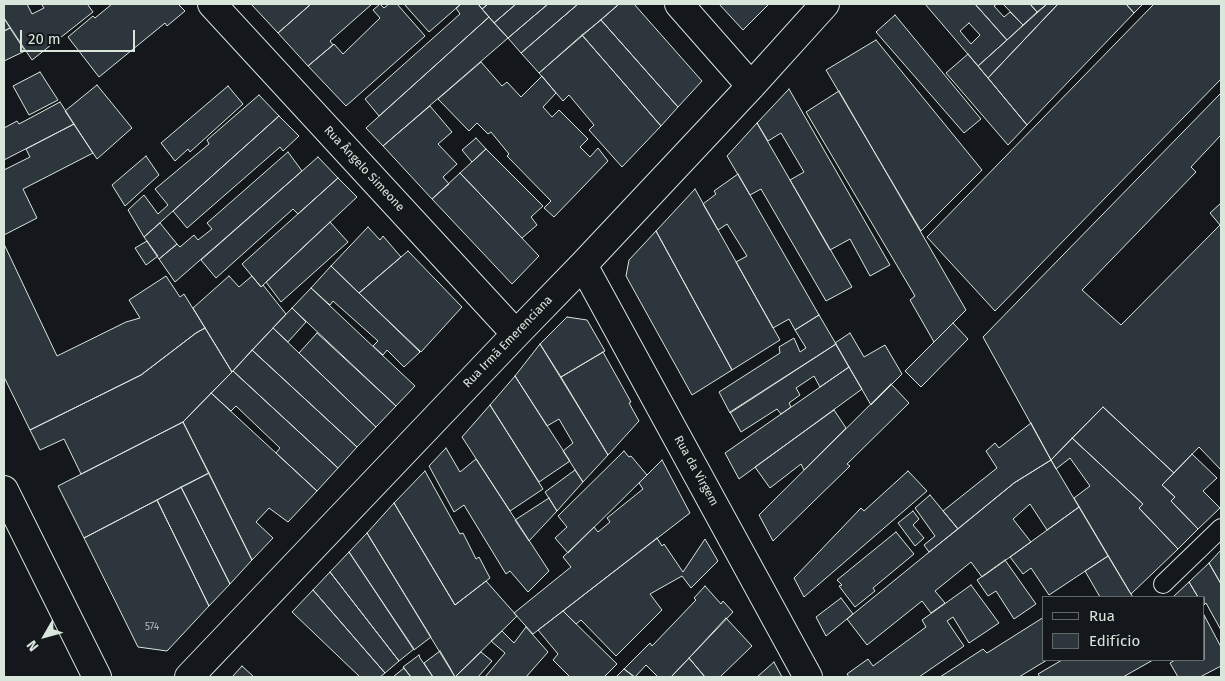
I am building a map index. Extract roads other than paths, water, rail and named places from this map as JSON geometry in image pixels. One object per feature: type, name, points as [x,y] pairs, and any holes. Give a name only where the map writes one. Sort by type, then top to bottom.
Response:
[{"type":"street","name":"Rua Ângelo Simeone","points":[[212,4],[516,334]]},
{"type":"street","points":[[680,4],[751,86]]},
{"type":"street","name":"Rua Irmã Emerenciana","points":[[188,677],[583,265],[751,86],[824,4]]},
{"type":"street","name":"Rua da Virgem","points":[[583,265],[808,677]]},
{"type":"street","points":[[4,490],[97,677]]},
{"type":"lane","points":[[1163,584],[1221,528]]}]
